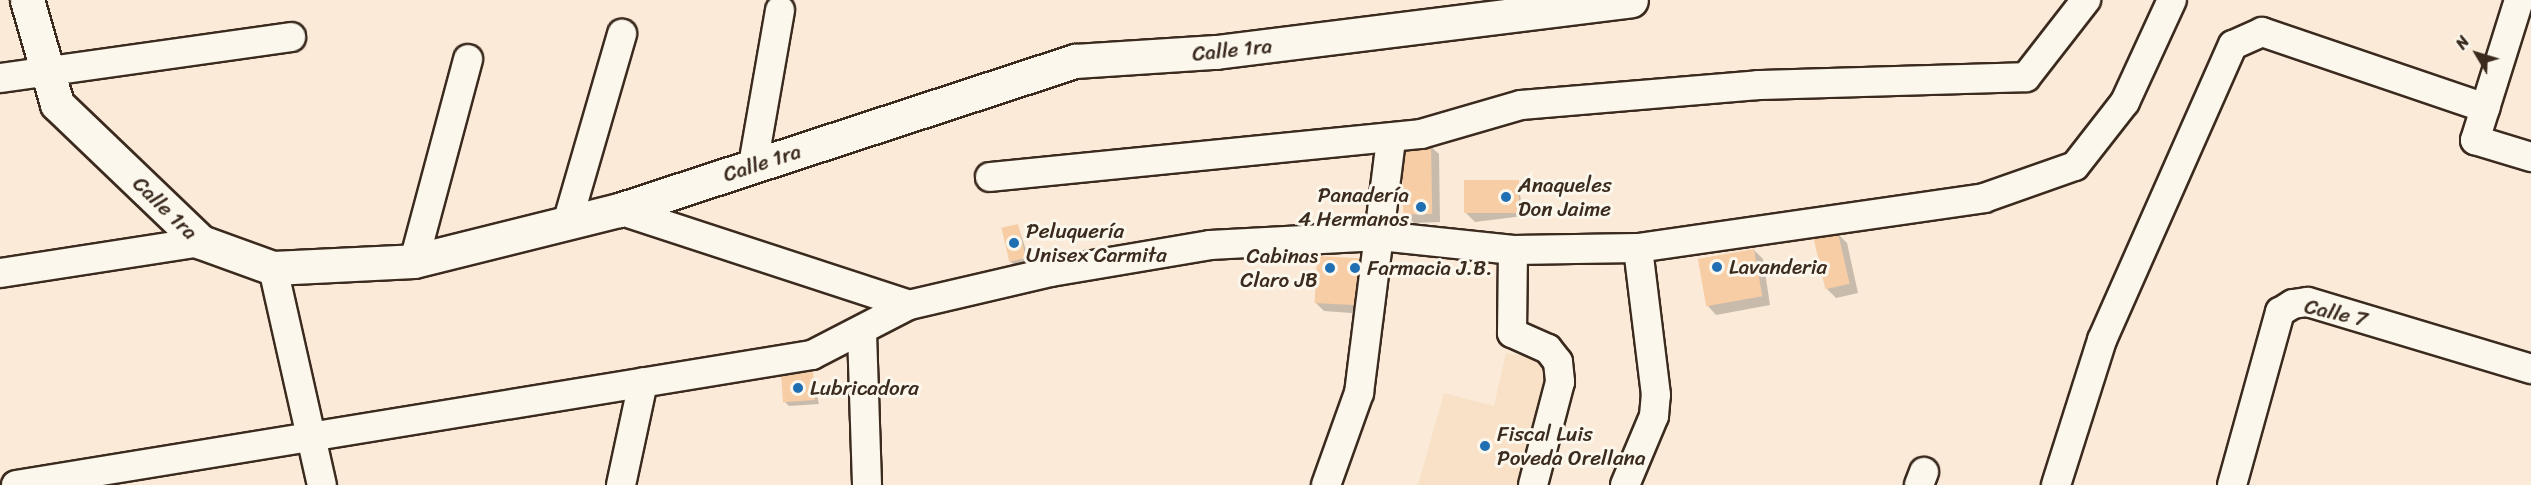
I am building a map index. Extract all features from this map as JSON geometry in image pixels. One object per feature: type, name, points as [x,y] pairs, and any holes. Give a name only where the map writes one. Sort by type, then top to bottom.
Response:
[{"type":"street","name":"Calle 1ra","points":[[27,0],[46,76],[57,104],[201,242],[273,268],[414,261],[568,220],[620,210],[1075,61],[1216,52],[1630,0]]},
{"type":"street","points":[[990,177],[1391,138],[1521,105],[1758,86],[2026,77],[2086,0]]},
{"type":"street","points":[[16,485],[812,355],[862,333],[909,305],[1051,272],[1210,245],[1380,236],[1513,250],[1638,248],[1984,198],[2075,166],[2125,102],[2172,0]]},
{"type":"street","points":[[2518,0],[2475,140],[2531,158]]},
{"type":"street","points":[[753,165],[780,10]]},
{"type":"street","points":[[2055,485],[2102,340],[2233,45],[2262,32],[2485,108]]},
{"type":"street","points":[[568,220],[622,34]]},
{"type":"street","points":[[0,78],[46,76],[291,37]]},
{"type":"street","points":[[414,261],[468,59]]},
{"type":"street","points":[[1326,485],[1359,393],[1391,138]]},
{"type":"street","points":[[620,210],[909,305]]},
{"type":"street","points":[[0,273],[201,242]]},
{"type":"street","points":[[1625,485],[1654,416],[1656,395],[1638,248]]},
{"type":"street","points":[[1513,250],[1512,333],[1548,349],[1558,362],[1560,382],[1533,485]]},
{"type":"street","points":[[273,268],[322,485]]},
{"type":"street","name":"Calle 7","points":[[2232,485],[2280,312],[2293,304],[2308,302],[2531,369]]},
{"type":"street","points":[[862,333],[867,485]]},
{"type":"street","points":[[621,485],[644,382]]},
{"type":"shaded area","name":"Fiscal Luis Poveda Orellana","points":[[1506,353],[1556,362],[1530,485],[1418,485],[1444,393],[1494,406]]},
{"type":"building","points":[[1431,144],[1432,214],[1403,214],[1402,145]]},
{"type":"building","points":[[1464,180],[1519,180],[1519,213],[1464,213]]},
{"type":"building","name":"Peluquería Unisex Carmita","points":[[1018,224],[1026,258],[1009,262],[1001,228]]},
{"type":"building","points":[[1838,233],[1850,284],[1825,289],[1814,239]]},
{"type":"building","points":[[1754,249],[1762,296],[1706,306],[1698,259]]},
{"type":"building","points":[[1317,256],[1360,258],[1357,305],[1315,303]]},
{"type":"building","name":"Lubricadora","points":[[813,372],[815,400],[783,402],[781,374]]},
{"type":"place","name":"Anaqueles Don Jaime","points":[[1506,197]]},
{"type":"place","name":"Panadería 4 Hermanos","points":[[1421,207]]},
{"type":"place","name":"Peluquería Unisex Carmita","points":[[1014,243]]},
{"type":"place","name":"Lavanderia","points":[[1717,267]]},
{"type":"place","name":"Cabinas Claro JB","points":[[1330,268]]},
{"type":"place","name":"Farmacia J.B.","points":[[1355,268]]},
{"type":"place","name":"Lubricadora","points":[[798,388]]},
{"type":"place","name":"Fiscal Luis Poveda Orellana","points":[[1485,446]]}]
